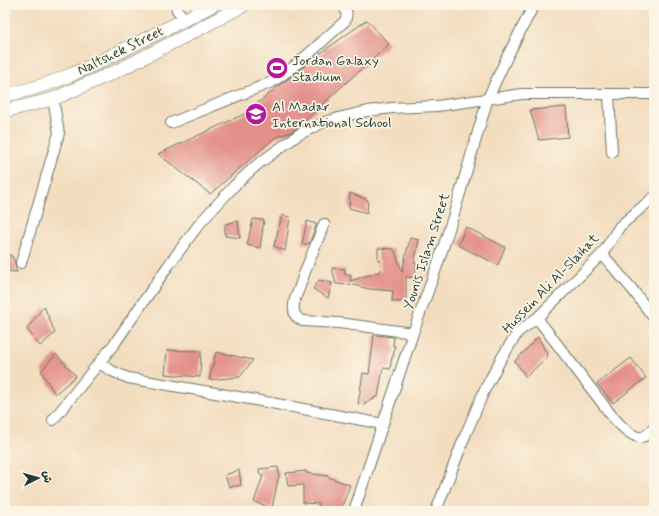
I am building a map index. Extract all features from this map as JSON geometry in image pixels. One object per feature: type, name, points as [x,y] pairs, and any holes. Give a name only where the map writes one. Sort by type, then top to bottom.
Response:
[{"type":"main road","name":"Naltshek Street","points":[[5,95],[41,86],[60,79],[105,59],[213,5]]},
{"type":"main road","name":"Naltshek Street","points":[[5,111],[52,99],[119,70],[244,5]]},
{"type":"street","points":[[176,5],[185,20]]},
{"type":"street","points":[[172,123],[272,82],[293,68],[345,21],[347,16],[342,5]]},
{"type":"street","name":"Younis Islam Street","points":[[354,511],[450,224],[488,98],[508,54],[534,5]]},
{"type":"street","points":[[53,420],[115,343],[200,223],[234,186],[258,164],[298,135],[322,123],[342,117],[368,111],[392,108],[437,106],[522,94],[654,94]]},
{"type":"street","points":[[609,94],[612,152]]},
{"type":"street","points":[[21,263],[59,133],[52,99]]},
{"type":"street","name":"Hussein Ali Al-Slaihat","points":[[436,511],[475,410],[501,359],[518,332],[537,318],[602,254],[620,226],[654,197]]},
{"type":"street","points":[[324,224],[294,301],[294,312],[299,320],[413,333]]},
{"type":"street","points":[[602,254],[632,289],[654,318]]},
{"type":"street","points":[[537,318],[612,416],[623,428],[635,436],[641,437],[647,435],[654,428]]},
{"type":"street","points":[[99,363],[128,378],[383,424]]},
{"type":"building","points":[[367,20],[389,44],[295,129],[291,132],[276,137],[210,194],[158,154],[255,109],[254,106],[278,86]]},
{"type":"building","points":[[566,107],[568,137],[539,140],[530,110]]},
{"type":"building","points":[[350,193],[368,200],[367,213],[349,208]]},
{"type":"building","points":[[282,215],[290,217],[285,251],[274,246]]},
{"type":"building","points":[[253,219],[264,220],[260,248],[247,245]]},
{"type":"building","points":[[238,221],[240,238],[225,236],[225,224]]},
{"type":"building","points":[[307,221],[316,224],[316,226],[309,244],[302,244]]},
{"type":"building","points":[[466,227],[505,247],[498,265],[458,245]]},
{"type":"building","points":[[410,238],[419,240],[414,263],[416,263],[415,278],[406,277],[406,298],[400,302],[392,301],[393,291],[369,289],[350,284],[336,284],[332,268],[345,269],[345,275],[351,275],[350,281],[381,271],[380,260],[378,260],[378,248],[394,249],[402,271]]},
{"type":"building","points":[[5,253],[13,257],[17,272],[5,271]]},
{"type":"building","points":[[319,280],[332,283],[328,298],[313,289]]},
{"type":"building","points":[[44,306],[55,333],[40,346],[27,329]]},
{"type":"building","points":[[374,335],[394,337],[393,346],[395,346],[393,357],[390,369],[383,368],[378,397],[374,397],[374,400],[370,399],[369,402],[365,402],[365,405],[358,404],[363,373],[369,374]]},
{"type":"building","points":[[538,337],[548,356],[526,377],[515,361]]},
{"type":"building","points":[[167,350],[201,351],[200,377],[165,374]]},
{"type":"building","points":[[216,352],[253,360],[240,377],[209,380]]},
{"type":"building","points":[[56,354],[76,376],[55,394],[41,371]]},
{"type":"building","points":[[631,358],[646,378],[613,403],[597,384]]},
{"type":"building","points":[[278,467],[279,475],[272,508],[254,502],[263,476],[260,475],[259,469]]},
{"type":"building","points":[[239,470],[241,485],[229,487],[225,475]]},
{"type":"building","points":[[306,471],[306,473],[328,476],[350,485],[340,511],[318,511],[319,504],[303,503],[303,485],[288,486],[286,473]]},
{"type":"place","name":"Jordan Galaxy Stadium","points":[[277,68]]},
{"type":"place","name":"Al Madar International School","points":[[256,114]]}]
